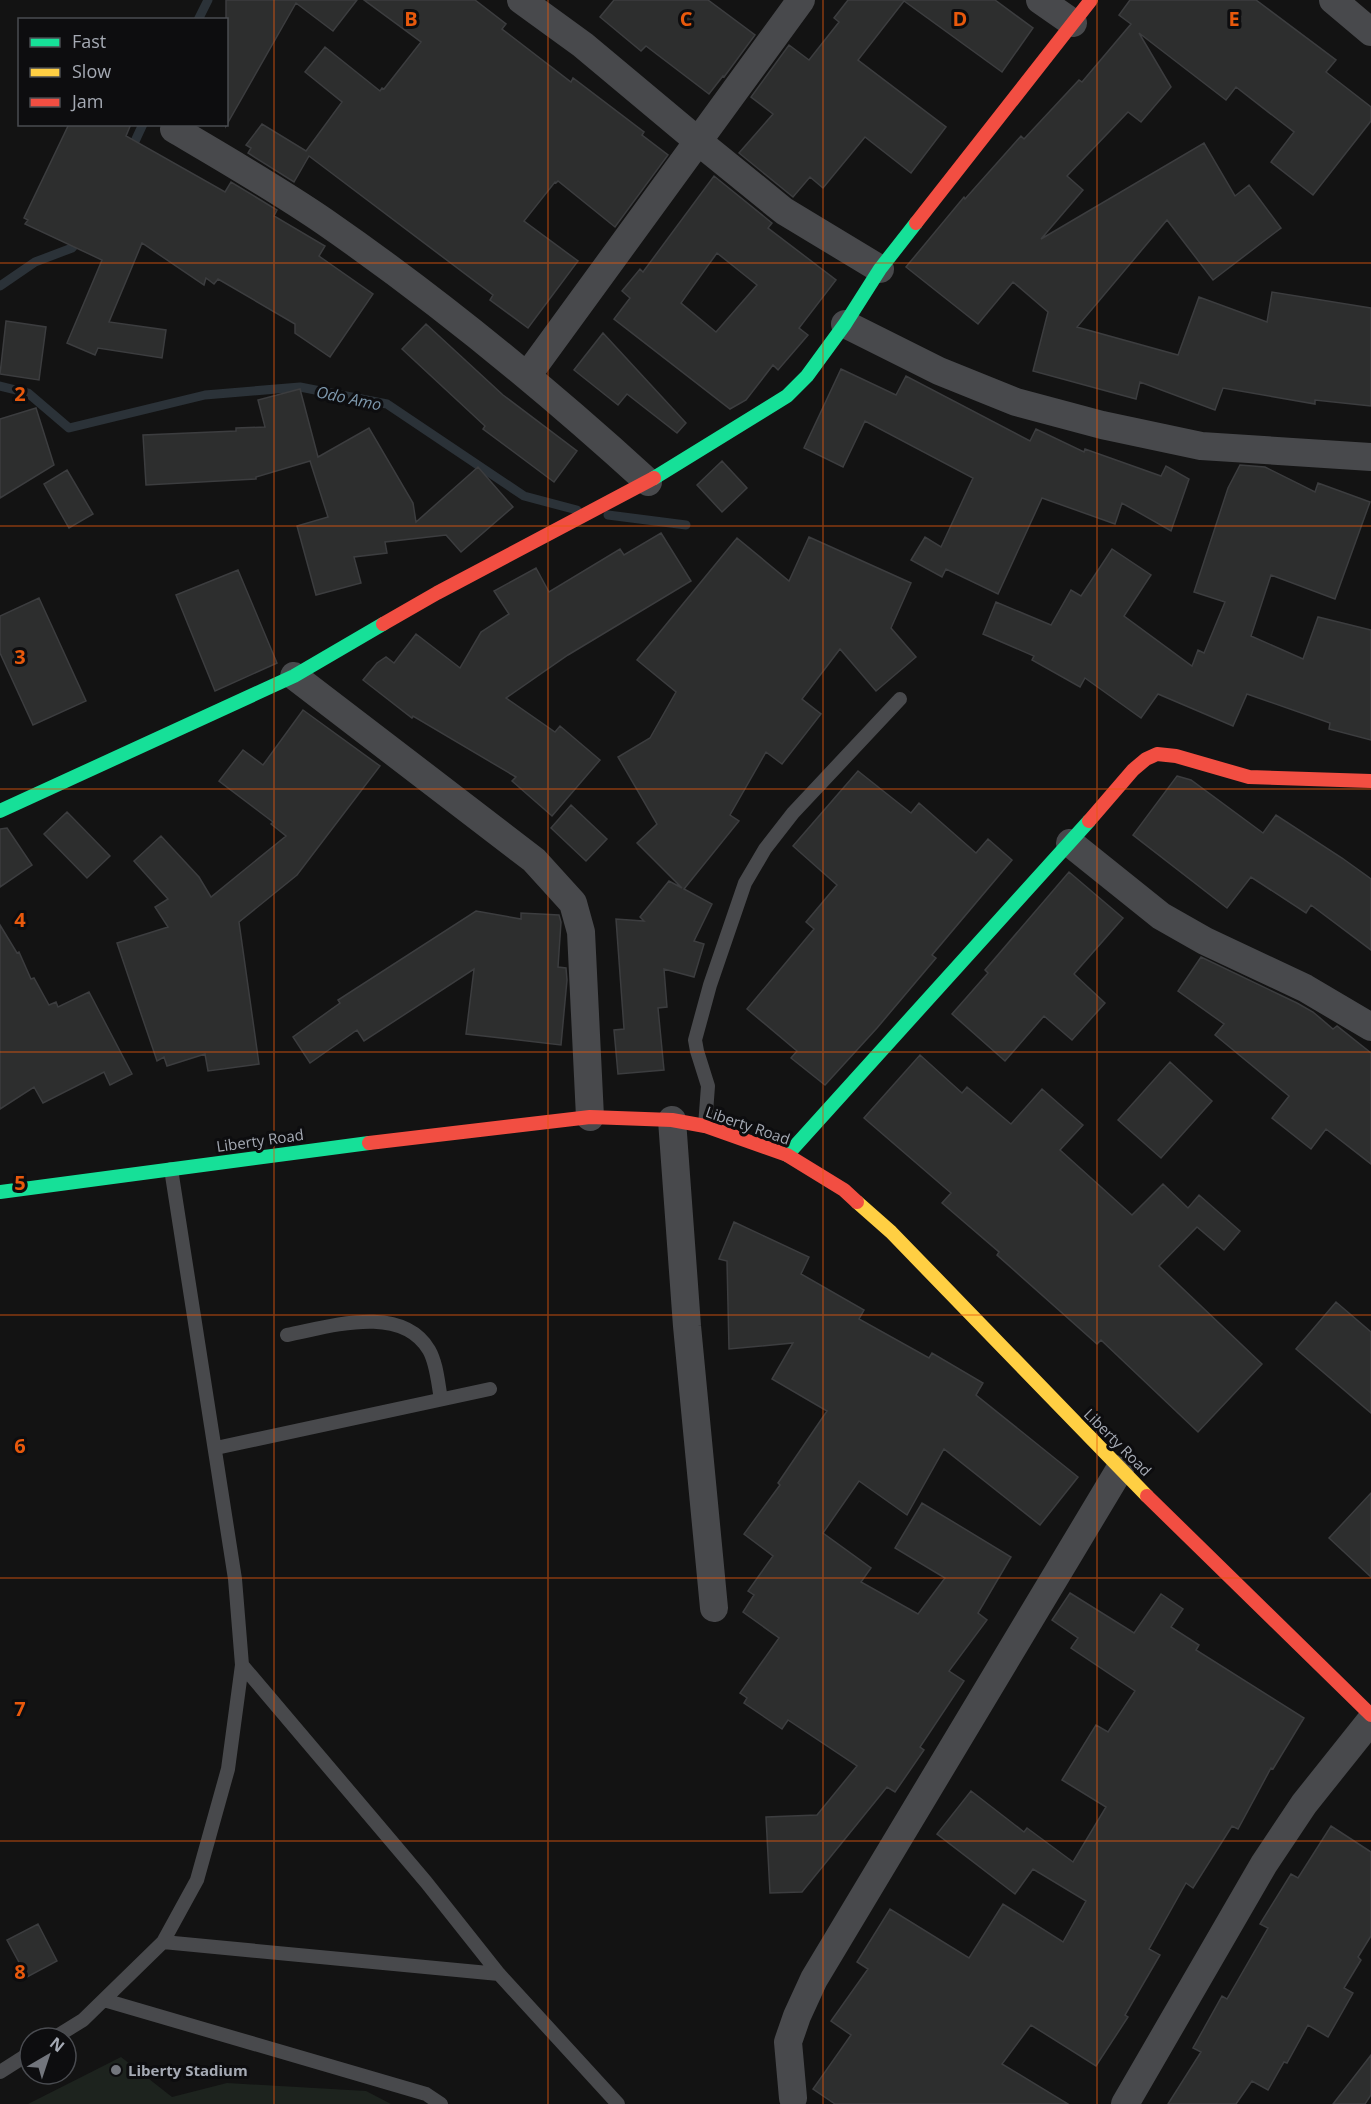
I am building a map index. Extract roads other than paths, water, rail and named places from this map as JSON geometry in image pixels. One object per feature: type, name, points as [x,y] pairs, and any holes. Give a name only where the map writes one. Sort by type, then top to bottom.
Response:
[{"type":"street","points":[[521,0],[584,45],[784,211],[880,269]]},
{"type":"street","points":[[527,376],[801,0]]},
{"type":"street","points":[[1040,0],[1072,23]]},
{"type":"street","points":[[0,811],[294,676],[437,593],[648,482],[787,396],[807,376],[845,324],[880,269],[994,120],[1091,0]]},
{"type":"street","points":[[1333,0],[1371,32]]},
{"type":"street","points":[[174,129],[272,187],[387,266],[527,376],[648,482]]},
{"type":"street","points":[[845,324],[939,371],[1016,402],[1102,425],[1202,446],[1371,457]]},
{"type":"street","points":[[294,676],[534,860],[573,903],[581,932],[590,1118]]},
{"type":"street","points":[[787,1155],[1040,877],[1133,770],[1146,759],[1157,754],[1176,756],[1249,777],[1371,781]]},
{"type":"street","points":[[1070,843],[1161,916],[1205,941],[1305,988],[1371,1027]]},
{"type":"street","name":"Liberty Road","points":[[0,1192],[323,1148],[590,1118],[672,1119],[705,1126],[787,1155],[844,1190],[891,1232],[1120,1468],[1371,1715]]},
{"type":"street","points":[[672,1119],[687,1326],[714,1608]]},
{"type":"street","points":[[793,2098],[789,2042],[797,2016],[814,1980],[1120,1468]]},
{"type":"street","points":[[1125,2104],[1264,1864],[1304,1804],[1371,1720]]},
{"type":"lane","points":[[705,1126],[708,1086],[695,1040],[710,985],[745,884],[765,849],[793,813],[900,699]]},
{"type":"lane","points":[[73,2026],[83,2020],[163,1942],[197,1880],[228,1769],[242,1665],[235,1579],[171,1169]]},
{"type":"lane","points":[[287,1335],[366,1321],[396,1324],[414,1334],[429,1350],[441,1399]]},
{"type":"lane","points":[[216,1448],[490,1389]]},
{"type":"lane","points":[[242,1665],[426,1882],[499,1974],[618,2104]]},
{"type":"lane","points":[[163,1942],[499,1974]]},
{"type":"lane","points":[[104,2000],[426,2094],[441,2104]]},
{"type":"lane","points":[[0,2072],[18,2061]]},
{"type":"waterway","points":[[199,18],[208,0]]},
{"type":"waterway","points":[[130,152],[142,126]]},
{"type":"waterway","points":[[0,286],[35,262],[72,248],[80,239]]},
{"type":"waterway","name":"Odo Amo","points":[[0,386],[28,393],[69,428],[205,395],[300,387],[387,404],[524,496],[577,510]]},
{"type":"waterway","name":"Odo Amo","points":[[608,515],[686,525]]},
{"type":"place","name":"Liberty Stadium","points":[[116,2070]]}]
